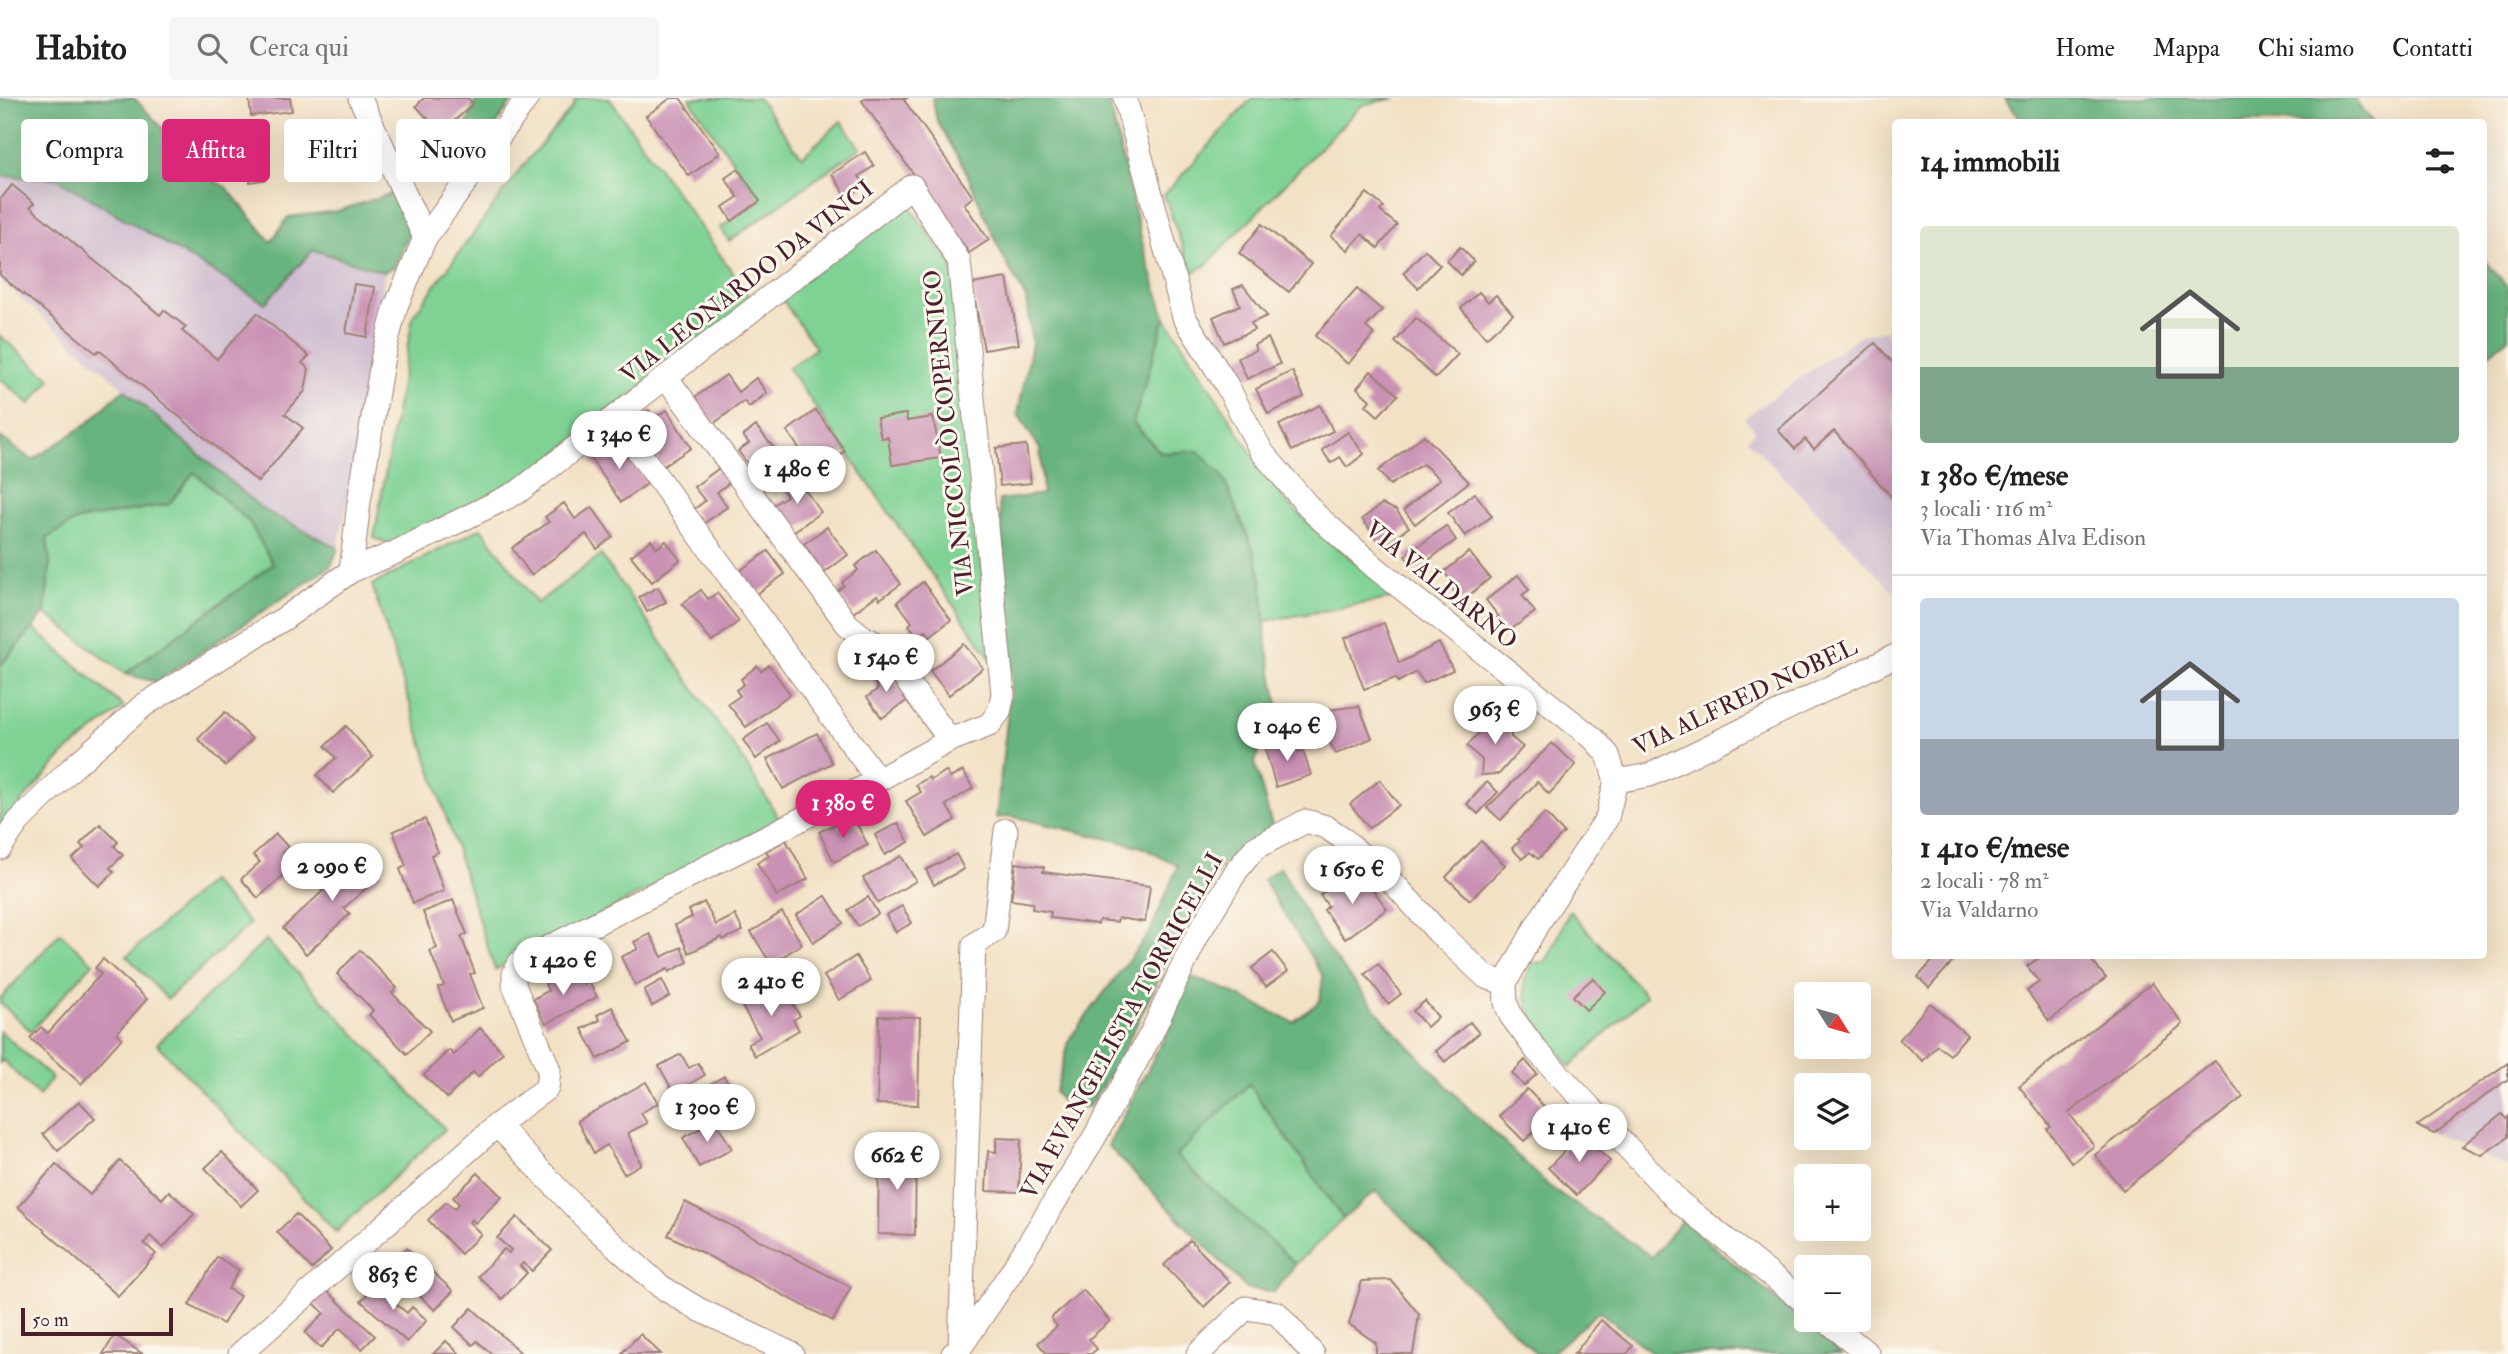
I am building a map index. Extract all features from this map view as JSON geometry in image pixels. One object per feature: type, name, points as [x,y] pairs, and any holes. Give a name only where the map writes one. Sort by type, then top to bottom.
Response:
[{"type":"street","points":[[360,98],[425,238]]},
{"type":"street","points":[[351,571],[359,502],[383,356],[396,306],[425,238],[527,98]]},
{"type":"street","name":"VIA VALDARNO","points":[[1125,98],[1184,317],[1226,384],[1262,452],[1315,514],[1377,569],[1594,739],[1608,755],[1616,781]]},
{"type":"street","name":"VIA LEONARDO DA VINCI","points":[[0,848],[18,822],[71,769],[145,705],[285,618],[351,571],[394,553],[518,492],[912,186]]},
{"type":"street","name":"VIA NICCOLÒ COPERNICO","points":[[497,1125],[547,1088],[550,1078],[514,985],[514,974],[520,962],[878,780],[950,740],[989,725],[999,712],[1003,694],[960,261],[912,186]]},
{"type":"street","points":[[666,377],[847,624],[887,652],[950,740]]},
{"type":"street","points":[[614,418],[878,780]]},
{"type":"street","name":"VIA ALFRED NOBEL","points":[[1616,781],[1650,775],[1892,657]]},
{"type":"street","points":[[1616,781],[1607,818],[1538,925],[1505,983],[1506,1003],[1511,1016],[1537,1051],[1679,1202],[1794,1293]]},
{"type":"street","name":"VIA EVANGELISTA TORRICELLI","points":[[960,1352],[1094,1138],[1152,1034],[1198,934],[1237,870],[1255,848],[1306,821],[1326,827],[1397,887],[1437,931],[1486,977],[1505,983]]},
{"type":"street","points":[[960,1352],[974,945],[994,931],[1006,830]]},
{"type":"street","points":[[240,1354],[497,1125],[589,1222],[660,1286],[698,1309],[792,1354]]},
{"type":"street","points":[[1198,1354],[1246,1308],[1277,1313],[1313,1354]]},
{"type":"street","points":[[1841,1332],[1868,1354]]},
{"type":"shaded area","points":[[0,176],[21,177],[21,182],[63,182],[265,303],[313,250],[384,272],[362,432],[338,548],[262,509],[0,280]]},
{"type":"shaded area","points":[[1886,330],[1890,340],[1892,338],[1892,590],[1747,439],[1756,431],[1744,418],[1859,336]]},
{"type":"shaded area","points":[[2508,1063],[2508,1167],[2417,1126]]},
{"type":"green space","points":[[0,98],[134,98],[162,127],[162,182],[216,182],[226,187],[271,242],[288,217],[338,211],[393,193],[412,226],[395,266],[384,272],[313,250],[265,303],[63,182],[148,182],[148,119],[21,119],[21,177],[0,176]]},
{"type":"green space","points":[[477,98],[514,98],[500,119],[469,119]]},
{"type":"green space","points":[[576,98],[609,98],[752,300],[538,468],[394,545],[374,538],[413,316],[521,168],[572,108]]},
{"type":"green space","points":[[689,98],[758,98],[802,157],[841,121],[860,148],[729,241],[720,228],[760,201]]},
{"type":"green space","points":[[932,98],[1108,98],[1144,250],[1165,317],[1133,423],[1161,453],[1198,451],[1222,475],[1254,551],[1262,583],[1266,639],[1280,716],[1261,738],[1255,764],[1272,826],[1221,867],[1177,941],[1118,1062],[1088,1107],[1066,1106],[1055,1093],[1070,1038],[1150,932],[1178,866],[1142,847],[1011,816],[996,818],[1012,676],[999,500],[1043,494],[1040,449],[1018,414],[1032,343],[1026,298],[1003,257],[963,165],[937,121]]},
{"type":"green space","points":[[1252,98],[1395,98],[1362,105],[1205,266],[1192,273],[1164,195]]},
{"type":"green space","points":[[2004,98],[2353,98],[2370,119],[2021,119]]},
{"type":"green space","points":[[906,202],[952,264],[991,659],[788,368],[816,348],[781,298]]},
{"type":"green space","points":[[2487,264],[2508,288],[2508,338],[2487,356]]},
{"type":"green space","points":[[1165,317],[1251,452],[1287,503],[1396,598],[1265,621],[1262,583],[1254,551],[1222,475],[1198,451],[1161,453],[1133,423]]},
{"type":"green space","points":[[0,336],[51,379],[30,404],[0,379]]},
{"type":"green space","points":[[124,389],[262,509],[338,548],[331,566],[156,682],[125,674],[273,564],[250,523],[194,472],[169,504],[78,520],[47,538],[50,564],[45,613],[0,666],[0,437],[32,460],[87,424]]},
{"type":"green space","points":[[194,472],[250,523],[273,564],[125,674],[45,613],[50,564],[47,538],[78,520],[169,504]]},
{"type":"green space","points":[[481,528],[537,603],[601,555],[742,758],[780,820],[495,970],[372,585]]},
{"type":"green space","points":[[33,628],[124,707],[64,754],[0,826],[0,666]]},
{"type":"green space","points":[[1280,867],[1320,939],[1386,1022],[1470,1110],[1549,1186],[1652,1257],[1682,1220],[1794,1314],[1794,1332],[1815,1332],[1841,1354],[1653,1354],[1599,1311],[1550,1354],[1536,1354],[1376,1191],[1343,1219],[1249,1084],[1176,1156],[1296,1264],[1274,1292],[1247,1289],[1108,1146],[1172,1023],[1181,992],[1191,977],[1224,989],[1293,1022],[1320,1001],[1323,976],[1263,880]]},
{"type":"green space","points":[[210,881],[250,924],[167,999],[127,956]]},
{"type":"green space","points":[[1570,911],[1646,996],[1570,1067],[1528,1009],[1524,984],[1531,963],[1545,962],[1549,956]]},
{"type":"green space","points":[[60,933],[93,963],[31,1031],[0,1003],[0,999]]},
{"type":"green space","points":[[266,940],[445,1129],[336,1232],[157,1044]]},
{"type":"green space","points":[[0,1031],[52,1078],[39,1096],[3,1060],[0,1063]]},
{"type":"green space","points":[[1249,1084],[1343,1219],[1296,1264],[1175,1156]]},
{"type":"building","points":[[249,98],[290,98],[292,111],[251,116]]},
{"type":"building","points":[[424,98],[468,98],[473,104],[456,119],[428,119],[416,106]]},
{"type":"building","points":[[671,98],[680,98],[720,153],[689,176],[646,116]]},
{"type":"building","points":[[866,98],[907,98],[904,100],[973,197],[964,204],[989,240],[969,253],[862,101]]},
{"type":"building","points":[[865,152],[874,166],[859,176],[865,185],[847,197],[832,174]]},
{"type":"building","points":[[738,169],[760,201],[732,221],[723,207],[738,197],[725,178]]},
{"type":"building","points":[[12,185],[34,203],[30,207],[160,315],[164,310],[186,327],[182,331],[217,359],[257,313],[309,356],[302,363],[309,369],[305,391],[285,414],[303,428],[258,482],[99,350],[96,353],[0,275],[0,200]]},
{"type":"building","points":[[1367,193],[1384,207],[1380,211],[1397,225],[1378,248],[1362,234],[1348,250],[1331,236]]},
{"type":"building","points":[[1262,224],[1311,264],[1289,292],[1239,253]]},
{"type":"building","points":[[1460,247],[1474,261],[1461,275],[1447,261]]},
{"type":"building","points":[[1425,250],[1440,265],[1418,288],[1403,273]]},
{"type":"building","points":[[1007,278],[1019,344],[984,350],[972,284]]},
{"type":"building","points":[[354,284],[375,287],[367,337],[346,333]]},
{"type":"building","points":[[1243,285],[1267,316],[1251,323],[1254,330],[1224,343],[1213,317],[1240,305],[1233,289]]},
{"type":"building","points":[[1357,289],[1382,310],[1366,327],[1374,334],[1348,364],[1315,336]]},
{"type":"building","points":[[1479,292],[1488,302],[1496,295],[1513,314],[1486,338],[1461,308]]},
{"type":"building","points":[[1416,318],[1458,354],[1436,378],[1395,342]]},
{"type":"building","points":[[1268,338],[1280,364],[1247,379],[1238,358],[1256,350],[1254,345]]},
{"type":"building","points":[[1875,343],[1892,362],[1892,498],[1834,431],[1814,449],[1805,439],[1795,449],[1778,430]]},
{"type":"building","points":[[1292,371],[1304,397],[1268,414],[1256,389]]},
{"type":"building","points":[[1371,371],[1398,395],[1378,416],[1366,405],[1370,400],[1357,388]]},
{"type":"building","points":[[726,375],[738,392],[756,378],[767,393],[749,407],[744,401],[713,424],[694,398]]},
{"type":"building","points":[[1320,405],[1333,431],[1292,451],[1279,425]]},
{"type":"building","points":[[649,410],[654,418],[667,410],[691,448],[662,467],[632,422]]},
{"type":"building","points":[[816,410],[845,451],[816,472],[787,431]]},
{"type":"building","points":[[906,414],[907,421],[933,417],[941,458],[892,465],[888,437],[881,438],[877,418]]},
{"type":"building","points":[[756,426],[779,454],[755,473],[738,451],[749,443],[743,436]]},
{"type":"building","points":[[1348,432],[1364,454],[1347,467],[1340,457],[1331,463],[1322,450]]},
{"type":"building","points":[[1424,435],[1469,482],[1415,524],[1404,510],[1440,479],[1423,464],[1390,485],[1378,471]]},
{"type":"building","points":[[620,439],[647,484],[621,502],[591,459]]},
{"type":"building","points":[[1026,445],[1031,483],[1000,486],[996,448]]},
{"type":"building","points":[[722,466],[733,480],[717,492],[727,507],[703,524],[693,510],[705,501],[694,487]]},
{"type":"building","points":[[797,479],[821,512],[793,532],[773,505],[787,496],[782,489]]},
{"type":"building","points":[[1475,493],[1492,516],[1465,536],[1448,513]]},
{"type":"building","points":[[564,503],[575,519],[592,507],[613,537],[597,549],[586,534],[531,575],[512,548],[549,522],[545,517]]},
{"type":"building","points":[[1382,504],[1396,510],[1409,527],[1383,547],[1362,519]]},
{"type":"building","points":[[1446,526],[1456,540],[1415,570],[1405,556]]},
{"type":"building","points":[[827,527],[848,555],[824,573],[804,544]]},
{"type":"building","points":[[651,540],[657,548],[666,541],[680,560],[652,582],[631,556]]},
{"type":"building","points":[[876,550],[901,584],[880,599],[877,595],[853,613],[837,591],[844,586],[842,582],[858,570],[855,566]]},
{"type":"building","points":[[768,551],[785,574],[755,595],[738,572]]},
{"type":"building","points":[[1469,552],[1490,578],[1462,601],[1452,589],[1455,586],[1444,572]]},
{"type":"building","points":[[1518,575],[1529,590],[1522,595],[1535,612],[1506,633],[1495,619],[1499,617],[1486,600]]},
{"type":"building","points":[[923,582],[951,620],[930,636],[926,631],[918,637],[909,625],[912,622],[897,602]]},
{"type":"building","points":[[658,587],[666,602],[647,612],[639,597]]},
{"type":"building","points":[[701,590],[708,599],[717,593],[739,621],[712,642],[682,604]]},
{"type":"building","points":[[1384,623],[1399,663],[1439,643],[1453,670],[1424,683],[1416,672],[1398,682],[1396,678],[1364,689],[1345,638]]},
{"type":"building","points":[[964,644],[983,668],[949,695],[930,671]]},
{"type":"building","points":[[769,665],[790,694],[746,727],[728,704],[740,696],[736,690],[744,684],[741,679],[757,666],[761,671]]},
{"type":"building","points":[[886,669],[908,700],[882,718],[867,697],[878,689],[872,679]]},
{"type":"building","points":[[1359,706],[1372,738],[1336,754],[1312,712]]},
{"type":"building","points":[[225,712],[252,739],[225,766],[198,739]]},
{"type":"building","points":[[1511,718],[1511,737],[1523,747],[1499,774],[1481,775],[1482,760],[1467,746],[1490,719]]},
{"type":"building","points":[[767,723],[780,741],[756,759],[743,740]]},
{"type":"building","points":[[346,726],[373,757],[333,793],[317,775],[336,758],[325,746]]},
{"type":"building","points":[[817,733],[832,763],[783,789],[767,759]]},
{"type":"building","points":[[1295,739],[1299,752],[1303,751],[1311,775],[1276,787],[1265,749]]},
{"type":"building","points":[[1552,743],[1576,765],[1549,794],[1537,782],[1501,820],[1487,808]]},
{"type":"building","points":[[946,771],[950,778],[963,771],[973,788],[946,805],[955,820],[927,837],[906,801],[921,792],[916,785]]},
{"type":"building","points":[[1380,780],[1399,805],[1369,828],[1350,804]]},
{"type":"building","points":[[1487,782],[1498,792],[1478,814],[1467,804]]},
{"type":"building","points":[[1545,813],[1564,833],[1538,859],[1530,852],[1522,859],[1512,848]]},
{"type":"building","points":[[425,819],[438,852],[431,855],[444,891],[413,903],[400,869],[406,866],[393,831]]},
{"type":"building","points":[[855,821],[868,845],[834,862],[819,832],[837,823],[840,829]]},
{"type":"building","points":[[898,823],[909,842],[885,855],[875,835]]},
{"type":"building","points":[[100,824],[118,842],[114,846],[123,855],[110,868],[114,872],[99,886],[72,859],[84,848],[80,844]]},
{"type":"building","points":[[276,834],[288,847],[283,852],[295,865],[258,898],[241,879],[260,862],[253,855]]},
{"type":"building","points":[[786,840],[808,879],[777,896],[757,863],[769,856],[766,851]]},
{"type":"building","points":[[1481,841],[1505,865],[1470,900],[1446,877]]},
{"type":"building","points":[[361,850],[382,874],[344,908],[350,914],[306,954],[283,928],[323,891],[320,888]]},
{"type":"building","points":[[956,854],[964,869],[934,885],[926,870]]},
{"type":"building","points":[[901,856],[916,881],[878,903],[863,878]]},
{"type":"building","points":[[1016,863],[1044,867],[1043,872],[1150,886],[1145,922],[1118,918],[1117,922],[1099,920],[1098,924],[1050,918],[1051,912],[1032,909],[1033,903],[1011,900]]},
{"type":"building","points":[[1342,879],[1350,891],[1365,879],[1387,909],[1345,939],[1324,910],[1328,906],[1320,895]]},
{"type":"building","points":[[826,896],[843,923],[813,942],[796,915]]},
{"type":"building","points":[[868,897],[878,914],[858,926],[848,910]]},
{"type":"building","points":[[453,900],[467,934],[461,936],[475,973],[470,974],[483,1008],[451,1021],[438,988],[444,986],[430,951],[437,948],[423,912]]},
{"type":"building","points":[[704,902],[716,925],[735,915],[743,931],[723,940],[722,937],[689,953],[675,925],[692,917],[689,910]]},
{"type":"building","points":[[902,906],[912,923],[896,932],[886,915]]},
{"type":"building","points":[[782,912],[802,944],[771,964],[751,932]]},
{"type":"building","points":[[650,934],[662,957],[681,947],[688,962],[635,985],[621,957],[638,949],[634,942]]},
{"type":"building","points":[[360,950],[397,988],[392,993],[430,1031],[407,1054],[369,1015],[373,1010],[337,974]]},
{"type":"building","points":[[1273,952],[1288,971],[1266,987],[1252,968]]},
{"type":"building","points":[[856,956],[871,981],[839,1000],[824,976]]},
{"type":"building","points":[[103,959],[147,999],[117,1033],[122,1038],[81,1084],[30,1038],[41,1027],[48,1033],[101,974],[95,968]]},
{"type":"building","points":[[1934,959],[1955,959],[1929,988],[1918,977]]},
{"type":"building","points":[[2038,959],[2090,959],[2106,978],[2049,1021],[2027,991],[2039,982],[2027,966]]},
{"type":"building","points":[[1378,964],[1401,994],[1388,1004],[1365,974]]},
{"type":"building","points":[[564,973],[567,978],[577,973],[584,985],[589,982],[597,997],[546,1024],[533,999],[548,991],[545,984]]},
{"type":"building","points":[[1593,978],[1605,992],[1586,1010],[1573,996]]},
{"type":"building","points":[[662,980],[670,996],[652,1006],[644,990]]},
{"type":"building","points":[[780,982],[800,1016],[793,1020],[799,1030],[755,1056],[748,1044],[760,1037],[741,1005]]},
{"type":"building","points":[[2152,983],[2183,1024],[2069,1113],[2094,1146],[2072,1163],[2047,1129],[2051,1127],[2019,1086]]},
{"type":"building","points":[[1425,1001],[1438,1017],[1427,1027],[1413,1011]]},
{"type":"building","points":[[1930,1003],[1967,1035],[1950,1055],[1937,1045],[1923,1061],[1899,1040]]},
{"type":"building","points":[[612,1007],[631,1042],[598,1059],[582,1029],[600,1020],[597,1015]]},
{"type":"building","points":[[879,1016],[920,1017],[918,1105],[877,1104]]},
{"type":"building","points":[[1470,1022],[1479,1033],[1445,1062],[1436,1051]]},
{"type":"building","points":[[480,1028],[503,1052],[478,1077],[473,1072],[447,1098],[424,1075],[449,1050],[454,1055]]},
{"type":"building","points":[[681,1054],[689,1068],[698,1063],[705,1075],[674,1093],[659,1066]]},
{"type":"building","points":[[1525,1060],[1537,1074],[1524,1086],[1512,1073]]},
{"type":"building","points":[[2215,1061],[2243,1097],[2123,1190],[2095,1155]]},
{"type":"building","points":[[2508,1063],[2508,1079],[2434,1134],[2417,1126]]},
{"type":"building","points":[[724,1076],[735,1094],[716,1105],[705,1087]]},
{"type":"building","points":[[646,1082],[658,1103],[641,1113],[647,1123],[628,1133],[641,1164],[624,1174],[607,1145],[594,1153],[577,1121]]},
{"type":"building","points":[[1527,1089],[1552,1115],[1524,1141],[1499,1116]]},
{"type":"building","points":[[79,1101],[95,1118],[58,1151],[43,1134]]},
{"type":"building","points":[[2502,1114],[2506,1119],[2508,1117],[2508,1137],[2482,1155],[2462,1146]]},
{"type":"building","points":[[715,1120],[732,1149],[699,1167],[683,1138]]},
{"type":"building","points":[[1581,1134],[1610,1161],[1577,1195],[1548,1168]]},
{"type":"building","points":[[996,1138],[1021,1139],[1019,1192],[986,1191],[988,1151],[996,1152]]},
{"type":"building","points":[[879,1150],[916,1150],[915,1235],[878,1234]]},
{"type":"building","points":[[222,1152],[258,1190],[241,1206],[205,1168]]},
{"type":"building","points":[[120,1161],[162,1199],[169,1191],[194,1214],[163,1248],[150,1236],[144,1243],[156,1254],[118,1296],[18,1207],[56,1164],[90,1195]]},
{"type":"building","points":[[478,1173],[502,1197],[475,1223],[472,1219],[469,1222],[481,1234],[461,1254],[428,1220],[446,1202],[454,1209],[459,1204],[453,1197]]},
{"type":"building","points":[[685,1202],[851,1287],[833,1321],[668,1235]]},
{"type":"building","points":[[296,1214],[331,1250],[312,1269],[277,1232]]},
{"type":"building","points":[[517,1217],[552,1250],[532,1271],[523,1263],[520,1266],[527,1273],[502,1299],[478,1276],[504,1249],[509,1253],[511,1250],[497,1238]]},
{"type":"building","points":[[1190,1240],[1230,1282],[1204,1307],[1164,1265]]},
{"type":"building","points":[[407,1248],[453,1291],[435,1310],[420,1296],[425,1291],[407,1275],[402,1280],[389,1268]]},
{"type":"building","points":[[217,1257],[239,1270],[228,1289],[240,1296],[223,1324],[189,1305]]},
{"type":"building","points":[[381,1279],[394,1290],[388,1297],[407,1313],[412,1307],[427,1320],[407,1342],[361,1301]]},
{"type":"building","points":[[1391,1280],[1419,1314],[1413,1354],[1376,1354],[1376,1343],[1349,1324],[1362,1281]]},
{"type":"building","points":[[324,1288],[375,1336],[362,1349],[340,1328],[321,1348],[305,1333],[324,1313],[312,1301]]},
{"type":"building","points":[[1083,1290],[1110,1321],[1089,1339],[1097,1349],[1091,1354],[1047,1354],[1038,1343],[1057,1326],[1051,1318]]},
{"type":"building","points":[[472,1308],[522,1354],[492,1354],[477,1341],[473,1345],[454,1327]]},
{"type":"building","points":[[1601,1320],[1633,1346],[1627,1354],[1574,1354]]},
{"type":"building","points":[[640,1334],[661,1354],[621,1354]]},
{"type":"building","points":[[115,1335],[143,1354],[103,1354]]},
{"type":"building","points":[[446,1341],[460,1354],[433,1354]]}]
